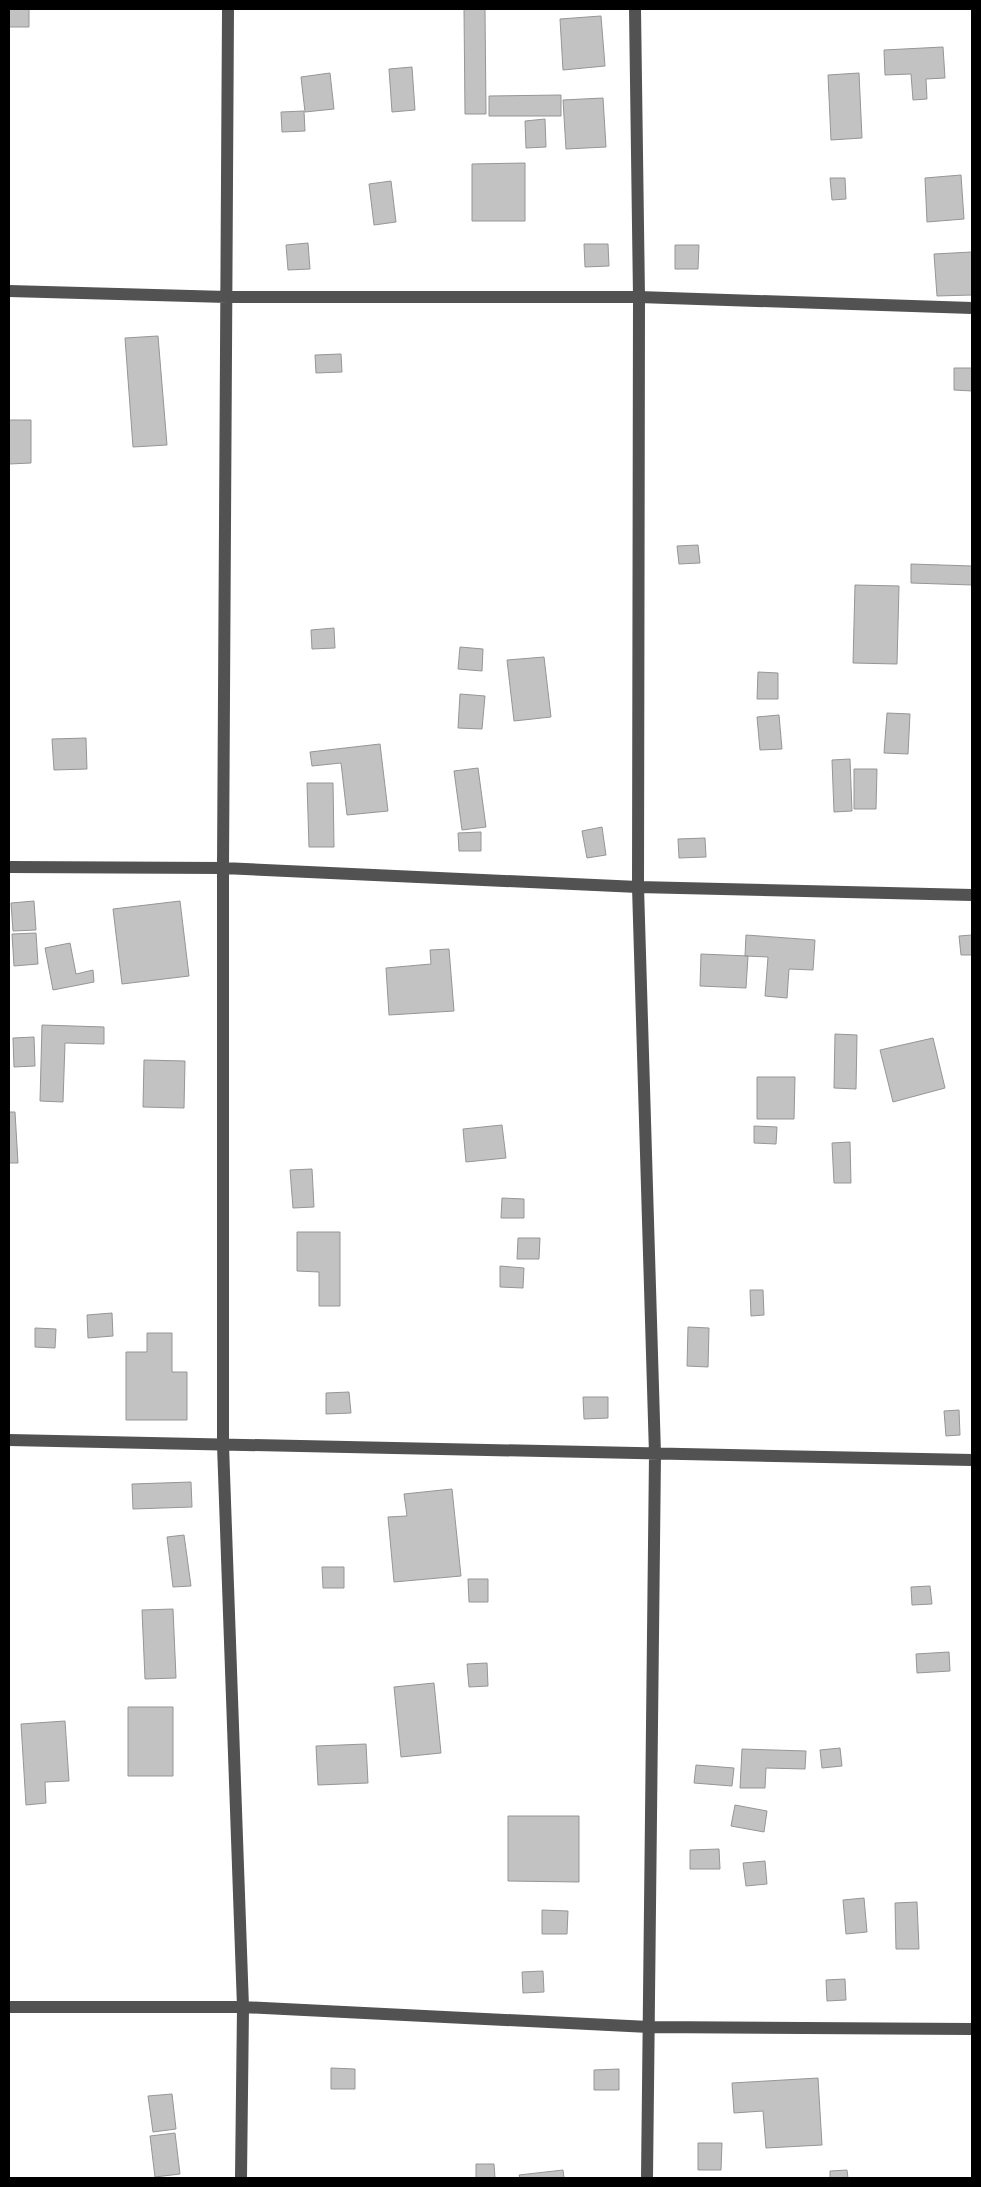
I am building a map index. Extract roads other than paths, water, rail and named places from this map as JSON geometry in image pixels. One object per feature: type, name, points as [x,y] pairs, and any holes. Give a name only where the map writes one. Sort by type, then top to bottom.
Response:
[{"type":"street","points":[[228,9],[228,297],[223,868],[223,1445],[243,2007],[240,2178]]},
{"type":"street","points":[[635,9],[639,297],[638,887],[655,1454],[647,2178]]},
{"type":"street","points":[[9,291],[228,297],[639,297],[972,308]]},
{"type":"street","points":[[9,867],[223,868],[638,887],[972,895]]},
{"type":"street","points":[[9,1440],[972,1460]]},
{"type":"street","points":[[9,2007],[243,2007],[649,2027],[972,2029]]}]
